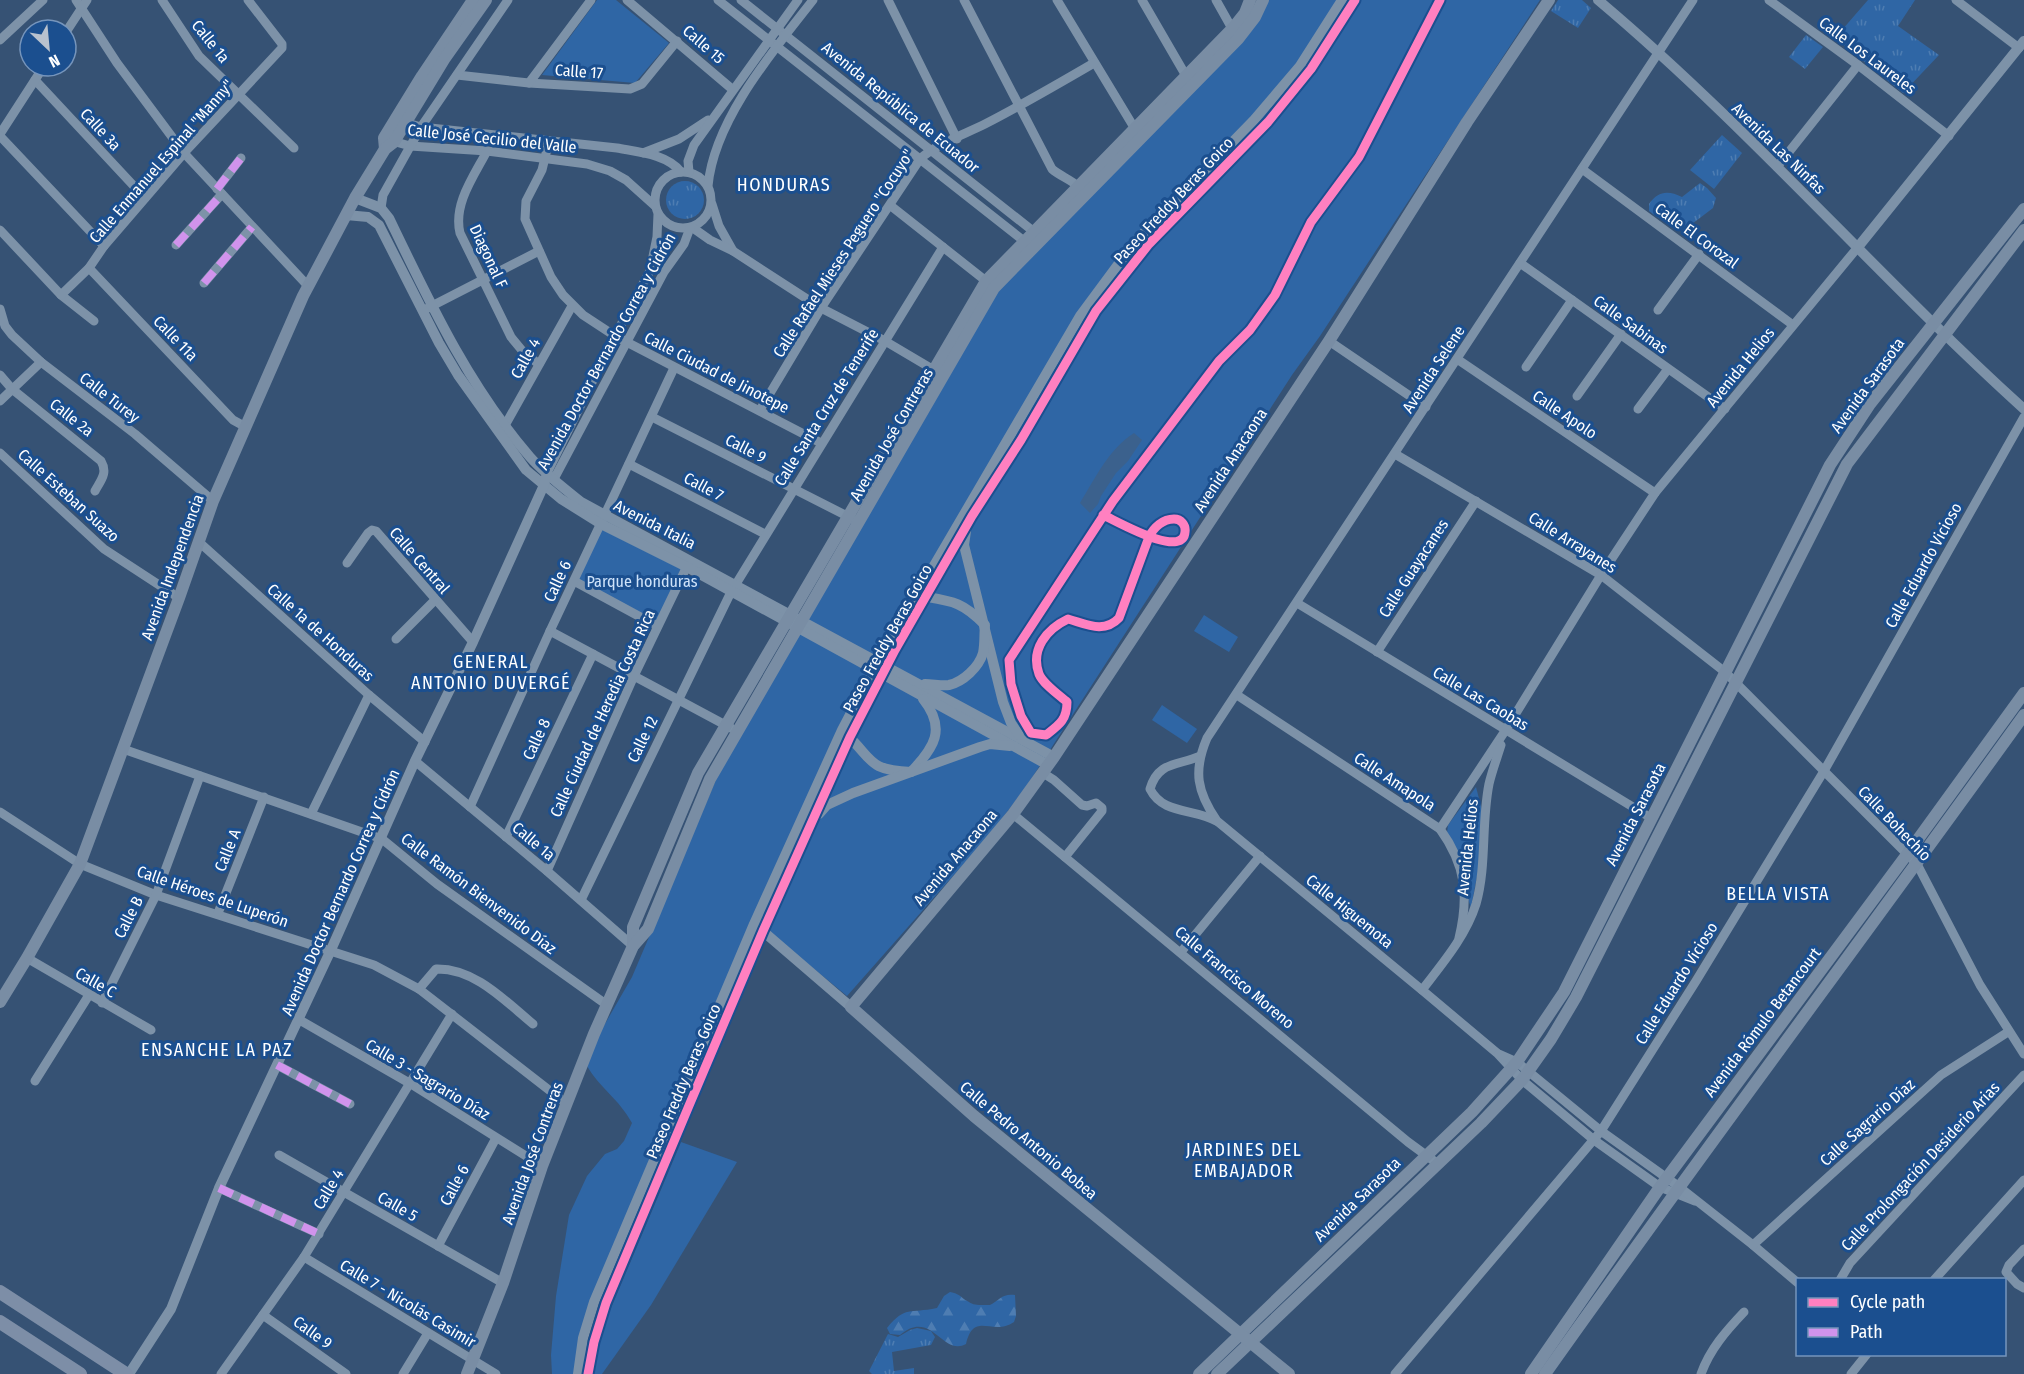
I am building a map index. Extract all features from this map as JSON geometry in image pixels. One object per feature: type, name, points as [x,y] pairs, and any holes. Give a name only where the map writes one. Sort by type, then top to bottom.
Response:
[{"type":"main road","name":"Avenida Independencia","points":[[0,1002],[80,864],[213,501],[244,426],[308,286],[355,198],[473,0]]},
{"type":"main road","name":"Avenida Independencia","points":[[401,122],[486,0]]},
{"type":"main road","name":"Avenida José Contreras","points":[[1235,34],[1250,0]]},
{"type":"main road","name":"Avenida José Contreras","points":[[1038,235],[1235,34],[1255,17],[1263,0]]},
{"type":"main road","name":"Avenida Anacaona","points":[[851,1007],[1013,814],[1048,765],[1329,340],[1472,113],[1549,0]]},
{"type":"main road","name":"Avenida José Contreras","points":[[633,945],[633,927],[698,773],[795,621],[994,288],[1079,186],[1135,129],[1189,81]]},
{"type":"main road","name":"Avenida Sarasota","points":[[1199,1374],[1472,1113],[1514,1065],[1564,992],[1830,465],[1870,404],[2024,209]]},
{"type":"main road","name":"Avenida Sarasota","points":[[1217,1374],[1438,1164],[1525,1076],[1576,997],[1847,464],[2024,230]]},
{"type":"main road","name":"Avenida José Contreras","points":[[854,520],[934,370],[986,281],[1029,245]]},
{"type":"main road","name":"Avenida José Contreras","points":[[467,1374],[503,1283],[542,1166],[633,945],[648,929],[710,779],[738,732],[795,621]]},
{"type":"main road","name":"Avenida Rómulo Betancourt","points":[[1531,1374],[1663,1183],[1908,854],[2024,693]]},
{"type":"main road","name":"Avenida Rómulo Betancourt","points":[[1545,1374],[1676,1190],[2024,715]]},
{"type":"main road","name":"Calle Pedro Antonio Bobea","points":[[851,1007],[974,1116],[1289,1374]]},
{"type":"main road","points":[[0,1292],[127,1374]]},
{"type":"main road","points":[[0,1322],[80,1374]]},
{"type":"street","points":[[0,40],[43,0]]},
{"type":"street","name":"Calle 1a","points":[[162,0],[199,56],[294,148]]},
{"type":"street","name":"Calle Enmanuel Espinal \"Manny\"","points":[[61,295],[89,268],[104,246],[184,153],[282,46],[248,0]]},
{"type":"street","points":[[355,198],[381,208],[383,195],[421,127],[508,0]]},
{"type":"street","points":[[529,83],[591,0]]},
{"type":"street","name":"Calle 15","points":[[627,0],[732,89]]},
{"type":"street","name":"Avenida República de Ecuador","points":[[718,0],[1029,245]]},
{"type":"street","name":"Avenida República de Ecuador","points":[[741,0],[1038,235]]},
{"type":"street","points":[[782,31],[798,0]]},
{"type":"street","points":[[685,172],[694,145],[732,89],[782,31],[813,0]]},
{"type":"street","points":[[888,0],[957,139]]},
{"type":"street","points":[[964,0],[1052,169],[1058,175],[1068,178],[1079,186]]},
{"type":"street","points":[[1057,0],[1135,129]]},
{"type":"street","points":[[1142,0],[1189,81]]},
{"type":"street","points":[[1216,0],[1235,34]]},
{"type":"street","name":"Paseo Freddy Beras Goico","points":[[588,1374],[594,1342],[606,1303],[683,1106],[758,928],[869,688],[1080,316],[1134,243],[1254,120],[1300,66],[1342,0]]},
{"type":"street","name":"Paseo Freddy Beras Goico","points":[[922,596],[1021,440],[1096,311],[1149,244],[1268,122],[1311,69],[1355,0]]},
{"type":"street","name":"Avenida Las Ninfas","points":[[1598,0],[1659,51],[1944,334],[2022,403]]},
{"type":"street","name":"Avenida Selene","points":[[1200,781],[1198,769],[1200,756],[1208,738],[1693,0]]},
{"type":"street","name":"Calle Los Laureles","points":[[1769,0],[1949,136]]},
{"type":"street","points":[[1956,0],[2021,44]]},
{"type":"street","points":[[73,18],[81,3]]},
{"type":"street","points":[[81,3],[117,63],[184,153],[308,286]]},
{"type":"street","name":"Calle 17","points":[[457,75],[630,90],[642,84],[677,41]]},
{"type":"street","points":[[733,251],[719,226],[708,186],[710,173],[734,112],[772,43]]},
{"type":"street","name":"Avenida Helios","points":[[1440,829],[1505,731],[1601,574],[1656,493],[1949,136],[2021,44]]},
{"type":"street","name":"Calle Rafael Mieses Peguero \"Cocuyo\"","points":[[760,410],[821,308],[891,206],[920,159],[931,150],[1019,107],[1094,63]]},
{"type":"street","points":[[1778,167],[1858,65]]},
{"type":"street","points":[[35,80],[0,135],[104,246]]},
{"type":"street","name":"Calle 3a","points":[[35,80],[146,198]]},
{"type":"street","points":[[643,153],[679,139],[697,128],[718,110]]},
{"type":"street","name":"Calle José Cecilio del Valle","points":[[401,122],[421,127],[617,148],[664,160],[685,172]]},
{"type":"street","name":"Calle Ciudad de Jinotepe","points":[[549,141],[542,170],[526,201],[525,219],[551,277],[572,306],[615,336],[821,443]]},
{"type":"street","name":"Calle José Cecilio del Valle","points":[[388,143],[544,157],[587,164],[610,171],[626,180],[657,210]]},
{"type":"street","name":"Diagonal F","points":[[487,151],[464,196],[457,221],[460,233],[511,338],[525,354],[539,364]]},
{"type":"street","points":[[176,245],[220,192],[240,158]]},
{"type":"street","name":"Calle El Corozal","points":[[1582,169],[1793,325]]},
{"type":"street","points":[[708,186],[697,175],[685,172],[670,176],[660,183],[655,198],[657,210],[670,225],[678,228],[692,228],[733,251],[821,308],[885,341],[934,370]]},
{"type":"street","points":[[641,193],[653,213],[658,231]]},
{"type":"street","points":[[692,228],[707,216],[712,202]]},
{"type":"street","points":[[891,206],[986,281]]},
{"type":"street","name":"Avenida Italia","points":[[381,208],[389,218],[427,308],[439,344],[458,375],[503,430],[526,470],[548,479],[603,519],[1021,744],[1048,765]]},
{"type":"street","name":"Avenida Doctor Bernardo Correa y Cidrón","points":[[127,1374],[171,1310],[219,1188],[382,839],[415,762],[615,336],[650,271],[658,231],[657,210]]},
{"type":"street","name":"Avenida Italia","points":[[346,215],[368,217],[379,225],[427,308]]},
{"type":"street","points":[[204,283],[252,227]]},
{"type":"street","name":"Avenida Doctor Bernardo Correa y Cidrón","points":[[548,479],[621,354],[664,272],[684,244],[692,228]]},
{"type":"street","points":[[0,231],[61,295],[94,321]]},
{"type":"street","name":"Calle Santa Cruz de Tenerife","points":[[734,588],[943,247]]},
{"type":"street","points":[[427,308],[539,252]]},
{"type":"street","points":[[1658,310],[1699,254]]},
{"type":"street","name":"Calle Sabinas","points":[[1520,263],[1725,409]]},
{"type":"street","name":"Calle 11a","points":[[89,268],[233,420],[244,426]]},
{"type":"street","points":[[1526,367],[1572,300]]},
{"type":"street","name":"Calle 4","points":[[503,430],[572,306]]},
{"type":"street","name":"Calle Turey","points":[[0,309],[5,326],[41,362],[135,434],[213,501]]},
{"type":"street","points":[[1577,396],[1621,334]]},
{"type":"street","points":[[1329,340],[1426,407]]},
{"type":"street","name":"Calle Apolo","points":[[1457,359],[1656,493]]},
{"type":"street","points":[[0,401],[41,362]]},
{"type":"street","name":"Calle 6","points":[[470,807],[674,368]]},
{"type":"street","points":[[1638,410],[1668,369]]},
{"type":"street","name":"Calle 2a","points":[[0,375],[12,389],[101,460],[104,465],[104,474],[95,491]]},
{"type":"street","name":"Calle 9","points":[[652,417],[854,520]]},
{"type":"street","name":"Calle Eduardo Vicioso","points":[[1395,1374],[1601,1131],[1824,771],[2024,417]]},
{"type":"street","name":"Calle Esteban Suazo","points":[[0,453],[104,549],[179,598]]},
{"type":"street","name":"Calle Arrayanes","points":[[1395,454],[1601,574],[1725,672]]},
{"type":"street","name":"Calle 7","points":[[630,464],[765,534]]},
{"type":"street","name":"Calle Guayacanes","points":[[1377,652],[1476,501]]},
{"type":"street","points":[[808,829],[827,805],[853,793],[990,744],[1021,744],[1007,715],[964,545],[968,525]]},
{"type":"street","name":"Calle Central","points":[[347,563],[368,533],[372,530],[376,531],[472,642]]},
{"type":"street","name":"Calle 1a de Honduras","points":[[199,542],[369,695],[425,742]]},
{"type":"street","name":"Calle Ciudad de Heredia Costa Rica","points":[[547,871],[634,676],[688,563]]},
{"type":"street","points":[[574,581],[657,626]]},
{"type":"street","name":"Calle 12","points":[[581,900],[734,588]]},
{"type":"street","points":[[846,734],[865,756],[880,768],[889,771],[911,772],[933,747],[936,725],[933,713],[921,689],[948,685],[972,671],[982,654],[985,625],[971,610],[955,602],[922,596]]},
{"type":"street","points":[[396,639],[435,600]]},
{"type":"street","name":"Calle Las Caobas","points":[[1297,603],[1651,818]]},
{"type":"street","points":[[550,631],[738,732]]},
{"type":"street","name":"Calle 8","points":[[506,837],[593,654]]},
{"type":"street","name":"Calle Bohechío","points":[[1725,672],[1917,864],[1980,985],[2024,1054]]},
{"type":"street","points":[[311,814],[369,695]]},
{"type":"street","name":"Calle Amapola","points":[[1236,695],[1440,829],[1458,859],[1463,881],[1466,900],[1459,938]]},
{"type":"street","name":"Avenida Helios","points":[[1422,990],[1469,922],[1479,890],[1489,785],[1505,731]]},
{"type":"street","name":"Paseo Freddy Beras Goico","points":[[758,928],[808,829],[846,734]]},
{"type":"street","name":"Calle Ramón Bienvenido Díaz","points":[[123,749],[382,839],[437,884],[607,1005]]},
{"type":"street","points":[[1200,756],[1165,767],[1153,777],[1150,789],[1155,799],[1168,808],[1199,813],[1217,821]]},
{"type":"street","name":"Calle 1a","points":[[415,762],[633,945]]},
{"type":"street","points":[[1048,765],[1054,780],[1082,805],[1096,803],[1102,808],[1102,811],[1065,857]]},
{"type":"street","name":"Calle B","points":[[102,1003],[156,894],[200,776]]},
{"type":"street","name":"Calle Higuemota","points":[[1200,781],[1208,809],[1217,821],[1514,1065],[1594,1140],[1695,1201],[1753,1245],[1796,1282]]},
{"type":"street","name":"Calle A","points":[[218,913],[264,797]]},
{"type":"street","name":"Calle Héroes de Luperón","points":[[0,812],[80,864],[156,894],[374,965],[419,989],[567,1104]]},
{"type":"street","name":"Calle Francisco Moreno","points":[[1013,814],[1438,1164]]},
{"type":"street","points":[[1181,952],[1260,856]]},
{"type":"street","name":"Calle Pedro Antonio Bobea","points":[[758,928],[851,1007]]},
{"type":"street","name":"Calle C","points":[[27,958],[151,1030]]},
{"type":"street","points":[[419,989],[436,969],[469,976],[483,982],[533,1024]]},
{"type":"street","points":[[35,1081],[89,995]]},
{"type":"street","name":"Calle 4","points":[[221,1374],[319,1234],[452,1014]]},
{"type":"street","name":"Calle 3 - Sagrario Díaz","points":[[298,1019],[411,1084],[542,1166]]},
{"type":"street","name":"Calle Sagrario Díaz","points":[[1753,1245],[1941,1075],[2008,1032]]},
{"type":"street","points":[[277,1065],[350,1104]]},
{"type":"street","name":"Calle Prolongación Desiderio Arias","points":[[1841,1278],[1850,1263],[2024,1075]]},
{"type":"street","name":"Calle Higuemota","points":[[1525,1076],[1601,1131],[1663,1183]]},
{"type":"street","name":"Paseo Freddy Beras Goico","points":[[578,1374],[583,1338],[594,1302],[683,1106]]},
{"type":"street","name":"Calle 6","points":[[438,1246],[496,1138]]},
{"type":"street","name":"Calle 5","points":[[279,1155],[503,1283]]},
{"type":"street","points":[[1936,1278],[2024,1179]]},
{"type":"street","points":[[219,1188],[319,1234]]},
{"type":"street","points":[[2024,1249],[2008,1265],[2006,1272],[2024,1288]]},
{"type":"street","name":"Calle 7 - Nicolás Casimir","points":[[304,1257],[496,1374]]},
{"type":"street","points":[[1701,1374],[1707,1358],[1729,1327],[1744,1312]]},
{"type":"street","name":"Calle 9","points":[[263,1315],[346,1374]]},
{"type":"street","points":[[403,1374],[428,1333]]},
{"type":"street","points":[[1851,1374],[1866,1356]]},
{"type":"green space","points":[[597,0],[616,0],[669,43],[635,83],[542,75]]},
{"type":"green space","points":[[1267,0],[1540,0],[1320,336],[1292,375],[1026,787],[991,833],[847,996],[753,919],[589,1305],[575,1374],[552,1374],[551,1355],[556,1296],[569,1215],[587,1176],[605,1154],[617,1149],[624,1141],[632,1123],[587,1066],[598,1036],[632,977],[718,775],[997,290]]},
{"type":"green space","points":[[1558,0],[1582,0],[1591,8],[1578,28],[1551,11]]},
{"type":"green space","points":[[1868,0],[1915,0],[1898,26],[1939,55],[1903,93],[1835,38]]},
{"type":"green space","points":[[1806,35],[1823,47],[1805,69],[1789,57]]},
{"type":"green space","points":[[1722,135],[1742,153],[1714,189],[1690,170]]},
{"type":"green space","points":[[685,181],[692,182],[698,187],[703,193],[703,207],[698,213],[692,218],[685,219],[678,218],[672,213],[667,207],[666,200],[667,193],[672,187],[678,182]]},
{"type":"green space","points":[[1700,183],[1716,198],[1713,208],[1688,227],[1683,228],[1649,211],[1649,204],[1656,196],[1672,193],[1682,197]]},
{"type":"green space","name":"Parque honduras","points":[[601,524],[687,567],[657,626],[574,581]]},
{"type":"green space","points":[[1204,615],[1238,637],[1229,652],[1194,631]]},
{"type":"green space","points":[[1162,705],[1197,729],[1187,743],[1152,720]]},
{"type":"green space","points":[[1476,787],[1483,814],[1479,866],[1471,908],[1447,833],[1448,825]]},
{"type":"green space","points":[[681,1142],[737,1162],[651,1305],[602,1374],[593,1374],[600,1334]]},
{"type":"green space","points":[[950,1292],[979,1305],[990,1305],[1004,1296],[1015,1295],[1014,1322],[1006,1326],[974,1328],[966,1344],[958,1346],[950,1344],[929,1329],[920,1327],[911,1328],[900,1335],[890,1334],[887,1328],[899,1316],[904,1313],[937,1308],[944,1296]]},
{"type":"green space","points":[[917,1328],[931,1331],[935,1337],[931,1345],[892,1352],[894,1371],[914,1368],[914,1374],[872,1374],[869,1371],[888,1334],[898,1337]]},
{"type":"shaded area","points":[[1134,433],[1142,440],[1128,461],[1116,473],[1098,504],[1090,513],[1080,503],[1110,456]]},
{"type":"marked path","points":[[217,189],[241,158]]},
{"type":"marked path","points":[[176,245],[222,194]]},
{"type":"marked path","points":[[204,283],[252,227]]},
{"type":"marked path","points":[[277,1065],[350,1104]]},
{"type":"marked path","points":[[219,1188],[319,1234]]},
{"type":"cycle path","points":[[588,1374],[594,1342],[606,1303],[763,931],[850,737],[895,650],[972,516],[1021,440],[1096,311],[1149,244],[1268,122],[1311,69],[1355,0]]},
{"type":"cycle path","points":[[1103,515],[1110,518],[1134,530],[1148,536],[1161,540],[1173,542],[1181,540],[1185,532],[1182,523],[1174,519],[1159,524],[1153,530],[1151,533],[1149,537],[1119,618],[1113,623],[1101,627],[1068,619],[1047,634],[1037,656],[1039,674],[1067,702],[1067,708],[1061,722],[1046,735],[1031,733],[1021,716],[1011,684],[1009,660],[1113,501],[1219,361],[1250,330],[1275,295],[1311,222],[1359,157],[1440,0]]},
{"type":"district","name":"HONDURAS","points":[[784,185]]},
{"type":"district","name":"GENERAL ANTONIO DUVERGÉ","points":[[491,672]]},
{"type":"district","name":"BELLA VISTA","points":[[1778,894]]},
{"type":"district","name":"ENSANCHE LA PAZ","points":[[217,1050]]},
{"type":"district","name":"JARDINES DEL EMBAJADOR","points":[[1244,1160]]}]
